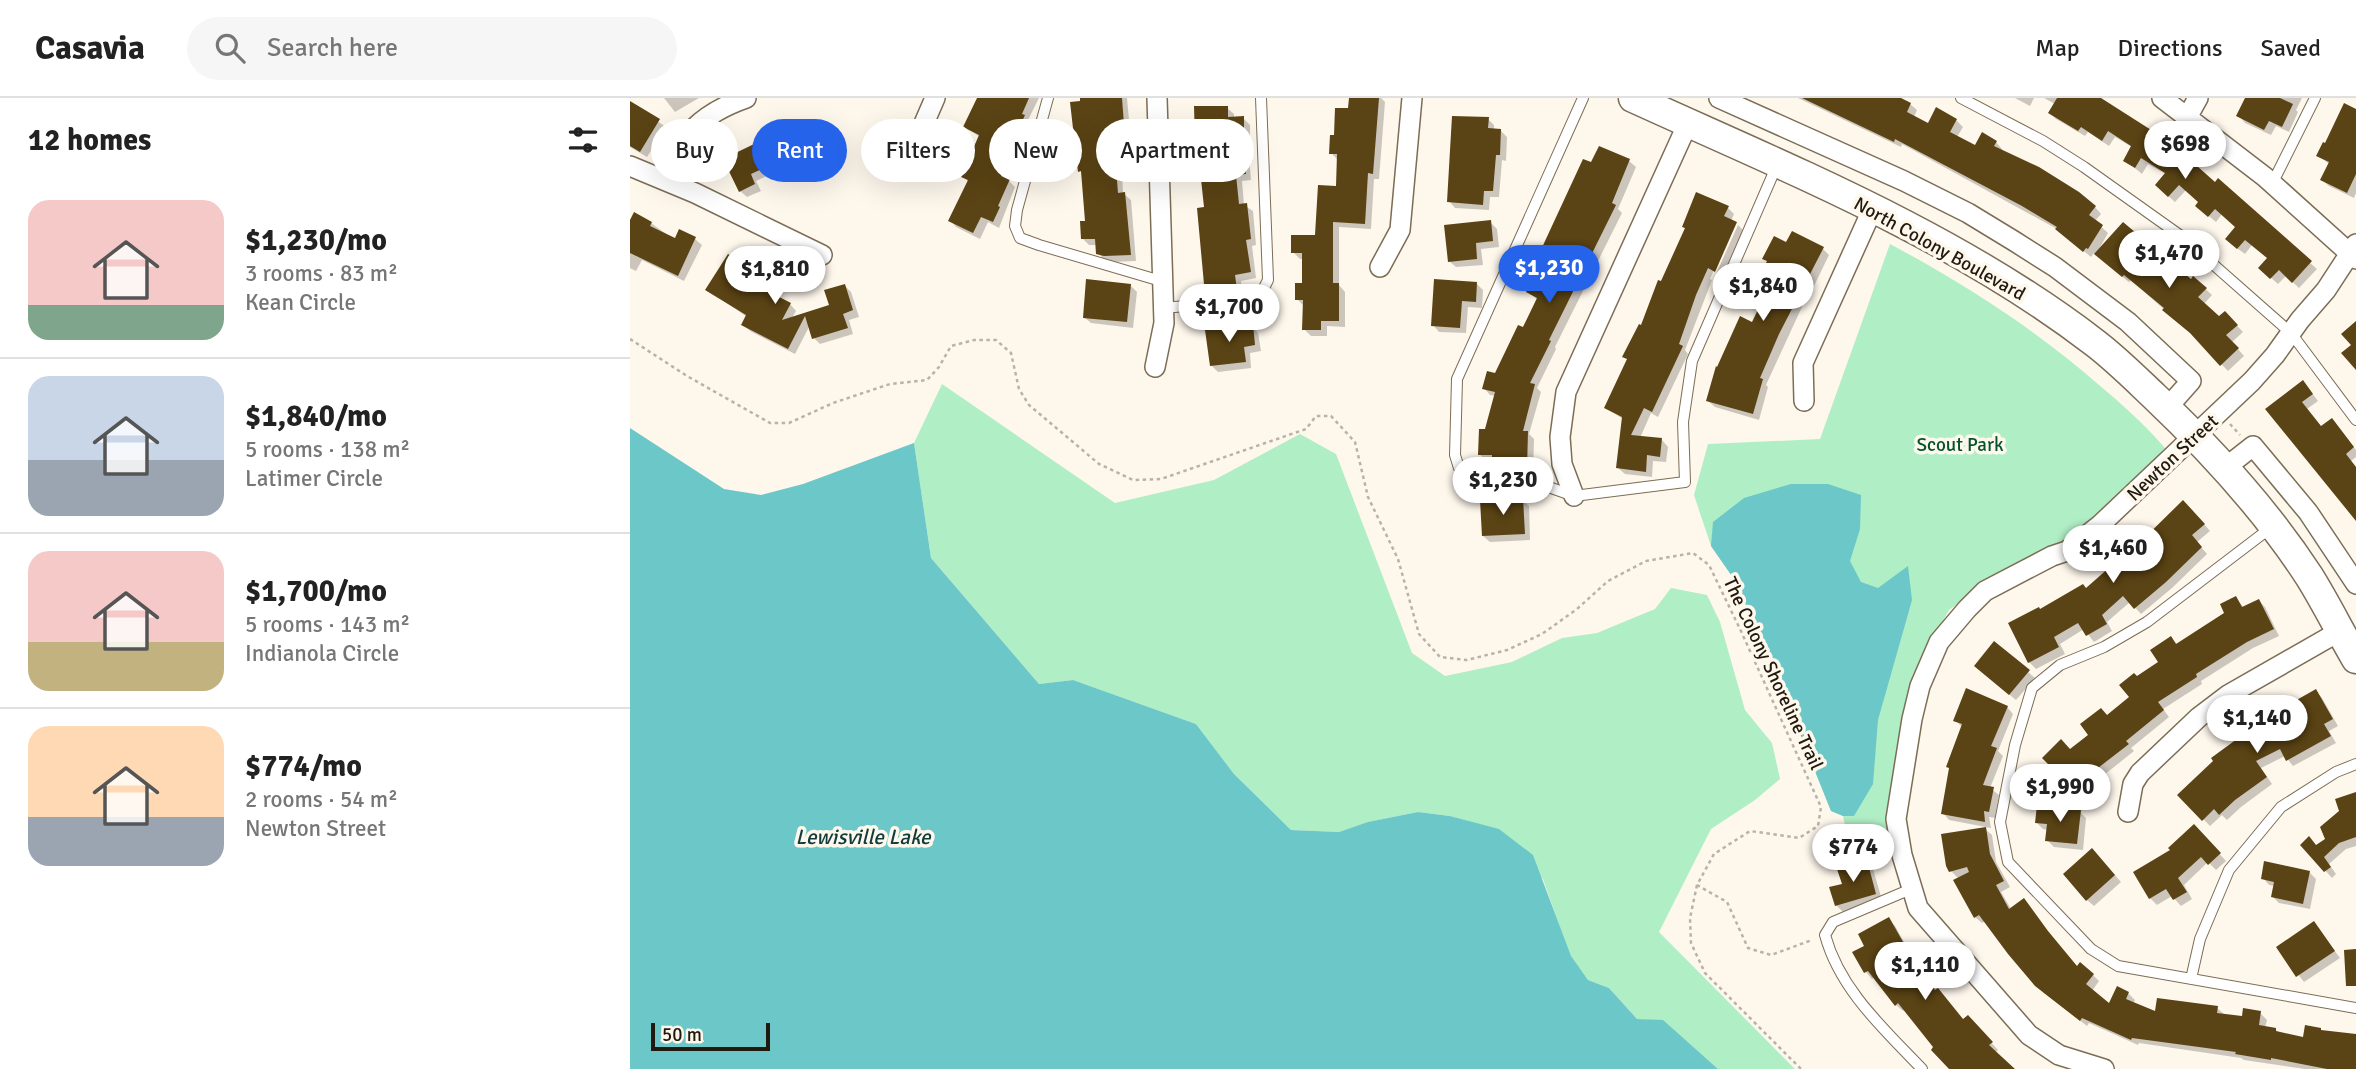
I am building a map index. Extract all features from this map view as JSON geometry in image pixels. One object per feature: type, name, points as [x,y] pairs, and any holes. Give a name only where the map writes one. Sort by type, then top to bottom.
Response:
[{"type":"main road","name":"North Colony Boulevard","points":[[1633,98],[1873,208],[2015,286],[2096,343],[2196,436],[2273,526],[2308,576],[2356,659]]},
{"type":"street","points":[[705,119],[723,106],[746,98]]},
{"type":"street","points":[[926,119],[935,98]]},
{"type":"street","points":[[1155,367],[1164,323],[1157,98]]},
{"type":"street","points":[[1380,267],[1400,230],[1412,98]]},
{"type":"street","points":[[1719,98],[1957,208],[2055,267],[2128,322],[2191,381],[2166,408]]},
{"type":"street","points":[[2162,98],[2188,116],[2354,252]]},
{"type":"street","points":[[2188,116],[2198,98]]},
{"type":"street","points":[[1574,496],[1562,464],[1560,437],[1566,392],[1688,123]]},
{"type":"street","points":[[630,166],[651,174]]},
{"type":"street","points":[[670,182],[822,255]]},
{"type":"street","points":[[1804,401],[1803,363],[1873,208]]},
{"type":"street","name":"Newton Street","points":[[2104,1069],[2059,1055],[2029,1035],[1918,908],[1902,855],[1896,819],[1898,796],[1920,686],[1938,642],[1985,591],[2067,551],[2100,525],[2252,381],[2354,252]]},
{"type":"street","points":[[2225,468],[2253,446],[2308,512],[2356,584]]},
{"type":"street","points":[[2128,811],[2133,784],[2140,772],[2199,717],[2228,695],[2340,631]]},
{"type":"lane","points":[[1048,98],[1017,210],[1015,226],[1020,238],[1161,281]]},
{"type":"lane","points":[[1163,308],[1254,300],[1261,294],[1268,280],[1261,98]]},
{"type":"lane","points":[[1583,98],[1457,379],[1455,455],[1459,468],[1473,480],[1540,484],[1574,496],[1685,482],[1683,422],[1692,361],[1777,164]]},
{"type":"lane","points":[[1961,98],[2043,141],[2152,215],[2191,245],[2291,333],[2356,420]]},
{"type":"lane","points":[[2272,184],[2315,98]]},
{"type":"lane","points":[[2273,526],[2147,622],[2104,646],[2060,665],[2032,688],[2015,745],[2000,822],[2008,862],[2091,949],[2118,966],[2356,1008]]},
{"type":"lane","points":[[2190,979],[2200,939],[2228,870],[2281,807],[2336,772],[2356,764]]},
{"type":"lane","points":[[1911,890],[1833,922],[1825,935],[1831,956],[1863,1008],[1922,1069]]},
{"type":"path","name":"The Colony Shoreline Trail","points":[[630,339],[770,423],[789,423],[833,403],[890,384],[927,380],[939,367],[951,346],[974,340],[996,340],[1011,353],[1019,389],[1029,405],[1099,464],[1133,480],[1161,479],[1306,429],[1316,416],[1331,416],[1356,442],[1367,497],[1398,559],[1419,634],[1440,657],[1467,660],[1507,650],[1542,634],[1577,609],[1608,580],[1646,561],[1693,553],[1709,565],[1821,807],[1818,826],[1799,838],[1750,831],[1714,854],[1697,885],[1690,918],[1691,943],[1704,972],[1801,1069]]},
{"type":"path","points":[[1697,885],[1727,902],[1748,948],[1771,955],[1825,935]]},
{"type":"green space","name":"Scout Park","points":[[1890,244],[1972,291],[2025,326],[2125,408],[2165,448],[2095,522],[2057,550],[2008,569],[1949,610],[1922,659],[1897,749],[1892,812],[1893,852],[1878,857],[1872,847],[1850,851],[1843,816],[1831,811],[1736,582],[1711,546],[1694,495],[1708,444],[1820,439]]},
{"type":"green space","points":[[942,384],[1115,503],[1214,480],[1300,434],[1336,454],[1412,653],[1445,676],[1512,662],[1562,638],[1597,633],[1655,609],[1671,588],[1707,595],[1720,622],[1745,710],[1772,743],[1780,779],[1755,800],[1711,829],[1659,932],[1795,1069],[1718,1069],[1663,1021],[1637,1019],[1609,988],[1588,980],[1570,956],[1543,879],[1499,830],[1450,816],[1418,812],[1369,822],[1339,832],[1291,830],[1234,774],[1196,724],[1073,680],[1039,684],[931,558],[914,443]]},
{"type":"water","name":"Lewisville Lake","points":[[630,428],[724,489],[761,495],[803,484],[914,443],[931,558],[1039,684],[1073,680],[1196,724],[1234,774],[1291,830],[1339,832],[1368,822],[1418,812],[1450,816],[1499,829],[1533,855],[1571,956],[1588,980],[1609,988],[1637,1019],[1663,1020],[1718,1069],[630,1069]]},
{"type":"water","points":[[1791,484],[1828,484],[1861,495],[1860,529],[1850,561],[1861,582],[1878,588],[1908,566],[1912,600],[1878,720],[1873,784],[1854,816],[1843,816],[1831,811],[1736,582],[1711,546],[1713,522],[1744,498]]},
{"type":"building","points":[[977,98],[1029,98],[1022,114],[1025,115],[1023,119],[989,119],[989,182],[1009,182],[993,222],[981,217],[973,233],[948,221],[967,182],[975,182],[975,144],[979,135],[975,133],[975,119],[967,119]]},
{"type":"building","points":[[1080,98],[1122,98],[1124,119],[1096,119],[1096,182],[1117,182],[1118,193],[1125,192],[1131,255],[1096,254],[1095,239],[1081,239],[1080,221],[1085,221],[1082,119],[1072,119],[1070,102],[1080,101]]},
{"type":"building","points":[[1349,98],[1379,98],[1373,174],[1368,173],[1365,224],[1333,222],[1333,283],[1339,283],[1339,321],[1321,321],[1321,330],[1302,330],[1303,300],[1295,300],[1295,283],[1302,283],[1302,253],[1291,253],[1291,235],[1315,235],[1318,185],[1336,186],[1337,154],[1329,154],[1330,135],[1334,135],[1335,108],[1348,108]]},
{"type":"building","points":[[1802,98],[1901,98],[1911,103],[1907,112],[1928,123],[1936,107],[1957,119],[1950,132],[1975,145],[1982,132],[1997,141],[1994,146],[2039,167],[2079,192],[2096,206],[2089,215],[2103,225],[2088,249],[2083,252],[2055,229],[2057,227],[2022,206],[1895,139],[1894,142]]},
{"type":"building","points":[[2057,98],[2101,98],[2170,142],[2215,182],[2218,178],[2312,261],[2292,283],[2279,270],[2270,279],[2258,268],[2267,258],[2245,240],[2237,249],[2225,239],[2235,227],[2215,209],[2208,217],[2195,206],[2198,202],[2179,185],[2168,197],[2155,185],[2165,173],[2141,158],[2135,168],[2123,161],[2131,146],[2108,131],[2102,141],[2081,127],[2078,131],[2048,113]]},
{"type":"building","points":[[2245,98],[2280,98],[2293,104],[2282,127],[2269,121],[2264,130],[2236,116]]},
{"type":"building","points":[[630,101],[660,119],[651,119],[651,134],[640,152],[630,146]]},
{"type":"building","points":[[2344,103],[2356,109],[2356,174],[2347,193],[2320,180],[2329,162],[2316,156]]},
{"type":"building","points":[[1194,106],[1228,106],[1228,117],[1244,116],[1244,119],[1194,119]]},
{"type":"building","points":[[1452,116],[1489,117],[1488,128],[1501,129],[1500,155],[1496,155],[1493,191],[1484,191],[1483,205],[1447,202]]},
{"type":"building","points":[[752,145],[751,174],[755,184],[739,192],[734,182],[738,182],[738,152]]},
{"type":"building","points":[[1599,146],[1630,159],[1612,203],[1616,205],[1530,383],[1535,384],[1523,431],[1528,431],[1527,469],[1491,468],[1492,455],[1478,455],[1479,429],[1485,429],[1495,392],[1482,389],[1487,371],[1495,373],[1518,325],[1523,327],[1537,298],[1526,292],[1544,257],[1539,254],[1583,159],[1591,162]]},
{"type":"building","points":[[1201,182],[1237,182],[1239,204],[1247,203],[1251,239],[1246,240],[1251,272],[1235,275],[1237,290],[1205,295],[1197,208],[1204,207]]},
{"type":"building","points":[[1696,192],[1729,206],[1724,216],[1737,222],[1715,272],[1708,268],[1679,344],[1683,346],[1652,412],[1644,408],[1631,435],[1662,438],[1660,457],[1647,455],[1646,472],[1616,468],[1622,417],[1604,408],[1627,359],[1622,357],[1639,324],[1641,325],[1658,280],[1661,281],[1685,228],[1682,227]]},
{"type":"building","points":[[634,212],[652,222],[650,226],[675,238],[679,229],[696,237],[678,276],[630,253],[630,220]]},
{"type":"building","points":[[1491,220],[1493,241],[1476,243],[1477,259],[1448,262],[1444,225]]},
{"type":"building","points":[[2123,222],[2191,279],[2193,276],[2207,288],[2198,297],[2219,316],[2225,311],[2238,325],[2226,335],[2239,348],[2220,366],[2190,333],[2162,310],[2164,308],[2094,254]]},
{"type":"building","points":[[1792,231],[1824,247],[1779,334],[1760,378],[1763,379],[1753,414],[1706,401],[1716,366],[1740,316],[1752,322],[1766,293],[1754,287],[1767,261],[1762,259],[1774,236],[1786,242]]},
{"type":"building","points":[[728,254],[758,273],[752,283],[791,303],[782,320],[829,305],[824,290],[845,284],[853,310],[843,314],[848,328],[812,339],[805,316],[788,349],[741,325],[746,315],[705,290]]},
{"type":"building","points":[[1086,279],[1131,284],[1127,322],[1083,318]]},
{"type":"building","points":[[1434,279],[1477,282],[1476,302],[1462,301],[1460,328],[1431,326]]},
{"type":"building","points":[[2356,321],[2356,370],[2341,353],[2351,345],[2341,334]]},
{"type":"building","points":[[1253,324],[1255,345],[1244,347],[1246,362],[1210,366],[1205,330]]},
{"type":"building","points":[[2303,380],[2313,394],[2302,402],[2321,426],[2332,418],[2354,447],[2346,454],[2356,467],[2356,521],[2265,409]]},
{"type":"building","points":[[1523,498],[1525,534],[1482,536],[1480,500]]},
{"type":"building","points":[[2183,500],[2205,524],[2192,535],[2202,547],[2134,609],[2123,596],[2102,615],[2107,624],[2086,636],[2078,623],[2054,637],[2059,647],[2028,663],[2008,623],[2039,607],[2040,609],[2083,584],[2086,588],[2119,559],[2121,561]]},
{"type":"building","points":[[2236,596],[2242,607],[2259,599],[2274,629],[2247,642],[2196,674],[2197,677],[2158,702],[2164,710],[2126,741],[2129,744],[2094,771],[2096,774],[2071,799],[2047,775],[2053,769],[2042,758],[2061,739],[2070,749],[2088,735],[2080,724],[2101,708],[2107,715],[2129,697],[2119,685],[2134,673],[2137,676],[2158,662],[2150,650],[2171,636],[2176,644],[2224,613],[2220,604]]},
{"type":"building","points":[[1994,641],[2030,670],[2009,695],[1974,666]]},
{"type":"building","points":[[1966,688],[2008,706],[1991,746],[1997,748],[1983,785],[1994,787],[1989,812],[1984,811],[1985,822],[1941,814],[1949,768],[1946,767],[1962,724],[1953,721]]},
{"type":"building","points":[[2316,689],[2333,719],[2324,724],[2331,736],[2286,761],[2280,749],[2256,761],[2267,777],[2219,815],[2214,809],[2202,821],[2177,795],[2213,761],[2211,758],[2248,731],[2247,729],[2285,710],[2284,707]]},
{"type":"building","points":[[2356,792],[2356,837],[2339,843],[2324,857],[2331,867],[2324,872],[2300,845],[2309,836],[2316,845],[2325,839],[2320,827],[2339,811],[2335,799]]},
{"type":"building","points":[[2037,805],[2081,810],[2077,844],[2045,841],[2047,824],[2035,823]]},
{"type":"building","points":[[2194,824],[2221,853],[2208,865],[2201,857],[2178,878],[2187,892],[2173,900],[2166,889],[2149,899],[2133,872],[2170,850],[2168,848]]},
{"type":"building","points":[[1986,827],[1990,854],[2004,881],[1996,885],[2009,909],[2024,898],[2077,966],[2080,962],[2094,974],[2086,984],[2109,1003],[2117,986],[2129,992],[2126,999],[2155,1011],[2157,998],[2218,1006],[2217,1013],[2242,1016],[2243,1008],[2261,1011],[2259,1025],[2303,1037],[2305,1025],[2321,1030],[2356,1034],[2356,1069],[2327,1069],[2235,1054],[2236,1052],[2132,1038],[2131,1040],[2082,1018],[2080,1021],[2035,986],[1979,915],[1974,918],[1953,880],[1969,872],[1967,867],[1949,872],[1946,866],[1941,834]]},
{"type":"building","points":[[2092,848],[2115,875],[2086,901],[2063,874]]},
{"type":"building","points":[[1867,860],[1876,894],[1835,906],[1829,887],[1842,884],[1837,869]]},
{"type":"building","points":[[2264,861],[2310,871],[2303,904],[2271,897],[2274,882],[2261,879]]},
{"type":"building","points":[[1889,917],[1907,949],[1905,951],[1935,990],[1938,988],[1963,1019],[1968,1015],[1993,1042],[1989,1045],[2015,1069],[1949,1069],[1931,1050],[1933,1047],[1898,1003],[1895,1006],[1868,971],[1864,973],[1852,952],[1864,946],[1858,934]]},
{"type":"building","points":[[2314,921],[2335,951],[2296,977],[2276,947]]},
{"type":"building","points":[[2356,949],[2356,986],[2346,986],[2344,950]]}]
